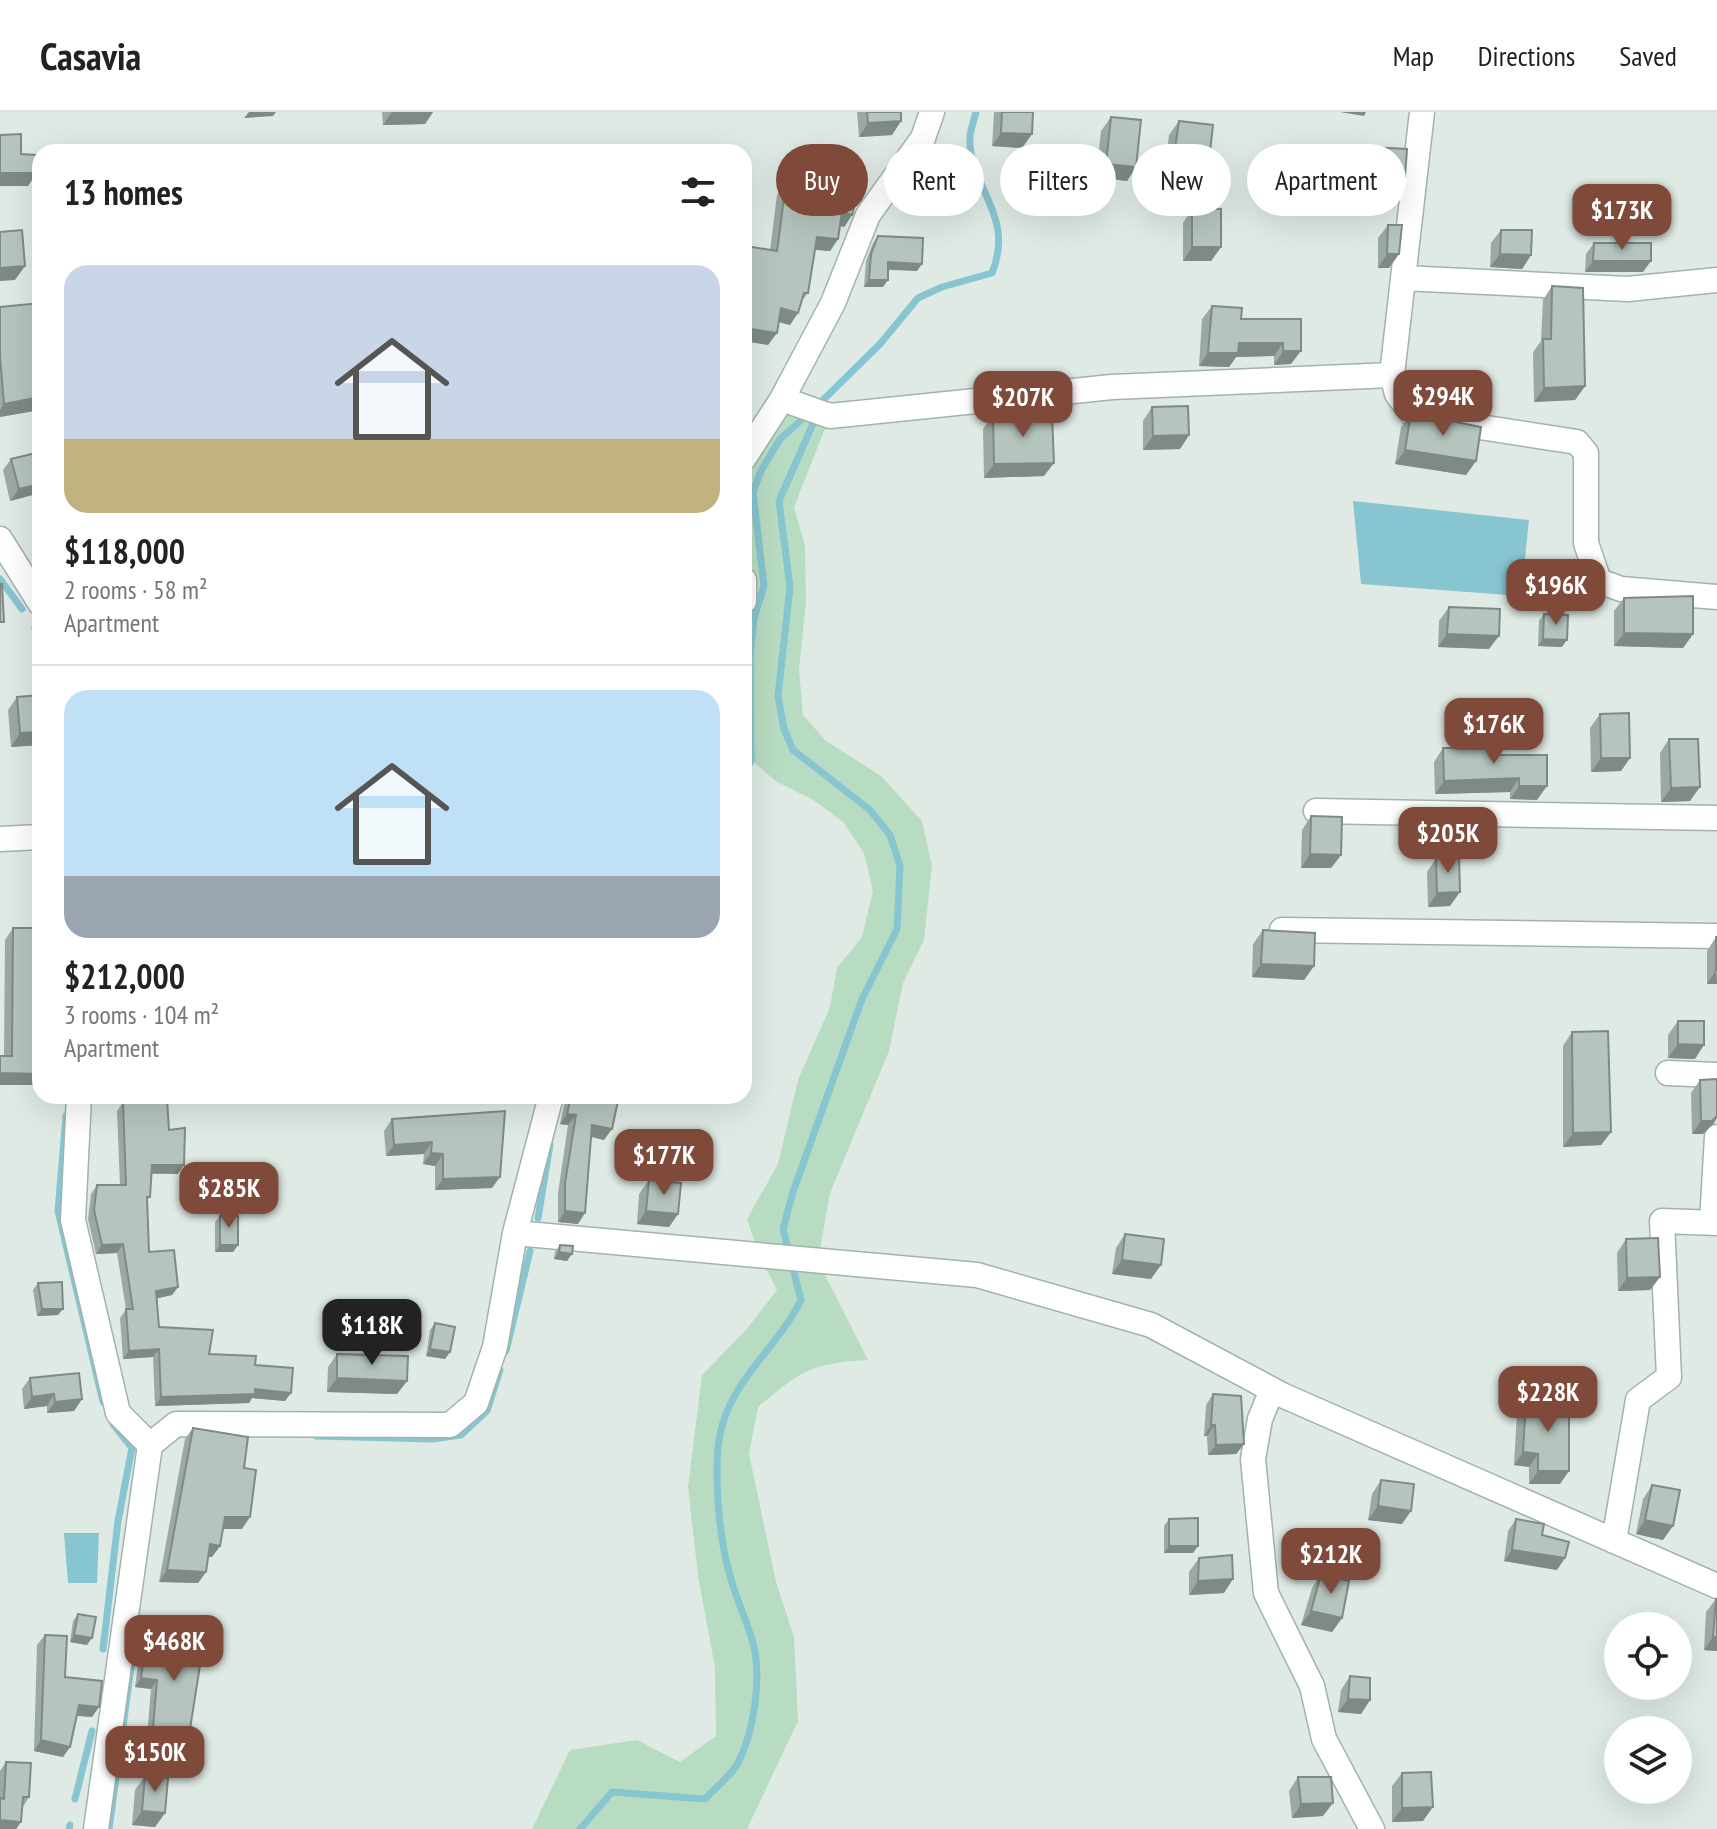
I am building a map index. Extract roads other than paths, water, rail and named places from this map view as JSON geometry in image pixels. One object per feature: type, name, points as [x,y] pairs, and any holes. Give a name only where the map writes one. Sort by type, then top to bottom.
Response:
[{"type":"street","points":[[752,446],[782,399],[833,303],[868,215],[923,138],[932,112]]},
{"type":"street","points":[[1422,112],[1392,375],[1397,394],[1415,417],[1577,442],[1586,453],[1586,543],[1599,581],[1621,589],[1717,597]]},
{"type":"street","points":[[1403,278],[1628,289],[1717,280]]},
{"type":"street","points":[[782,399],[830,416],[1112,387],[1392,375]]},
{"type":"street","points":[[0,539],[32,590]]},
{"type":"street","points":[[1316,811],[1717,819]]},
{"type":"street","points":[[0,839],[32,837]]},
{"type":"street","points":[[1282,930],[1717,936]]},
{"type":"street","points":[[1668,1073],[1717,1075]]},
{"type":"street","points":[[79,1104],[73,1220],[118,1413],[150,1445]]},
{"type":"street","points":[[96,1829],[150,1445],[176,1424],[450,1425],[476,1403],[495,1347],[515,1233],[549,1104]]},
{"type":"street","points":[[1614,1541],[1638,1400],[1669,1377],[1662,1221],[1714,1222],[1717,1137]]},
{"type":"street","points":[[515,1233],[977,1275],[1151,1325],[1272,1390],[1717,1586]]},
{"type":"street","points":[[1272,1390],[1260,1419],[1253,1459],[1266,1593],[1312,1686],[1324,1739],[1372,1829]]},
{"type":"water","points":[[1353,501],[1529,520],[1521,596],[1361,584]]},
{"type":"water","points":[[64,1533],[99,1533],[97,1583],[68,1583]]},
{"type":"waterway","points":[[821,402],[880,344],[918,298],[942,287],[992,273],[998,252],[998,234],[995,217],[971,154],[970,136],[976,112]]},
{"type":"waterway","points":[[789,1253],[783,1229],[793,1192],[862,999],[897,929],[900,866],[890,835],[870,810],[793,750],[784,729],[778,696],[790,587],[779,501],[823,401]]},
{"type":"waterway","points":[[752,636],[764,586],[753,492],[761,471],[780,439],[809,413]]},
{"type":"waterway","points":[[0,579],[22,609]]},
{"type":"waterway","points":[[66,1116],[58,1211],[103,1402]]},
{"type":"waterway","points":[[538,1218],[550,1145]]},
{"type":"waterway","points":[[506,1351],[530,1251]]},
{"type":"waterway","points":[[580,1829],[612,1792],[705,1799],[731,1773],[744,1750],[755,1704],[756,1657],[722,1539],[717,1487],[719,1440],[732,1401],[801,1300],[792,1265]]},
{"type":"waterway","points":[[316,1436],[432,1439],[461,1435],[487,1411],[500,1370]]},
{"type":"waterway","points":[[103,1649],[118,1521],[132,1448],[113,1424]]},
{"type":"waterway","points":[[109,1829],[132,1660]]},
{"type":"waterway","points":[[75,1799],[92,1731]]},
{"type":"waterway","points":[[69,1829],[70,1825]]}]
